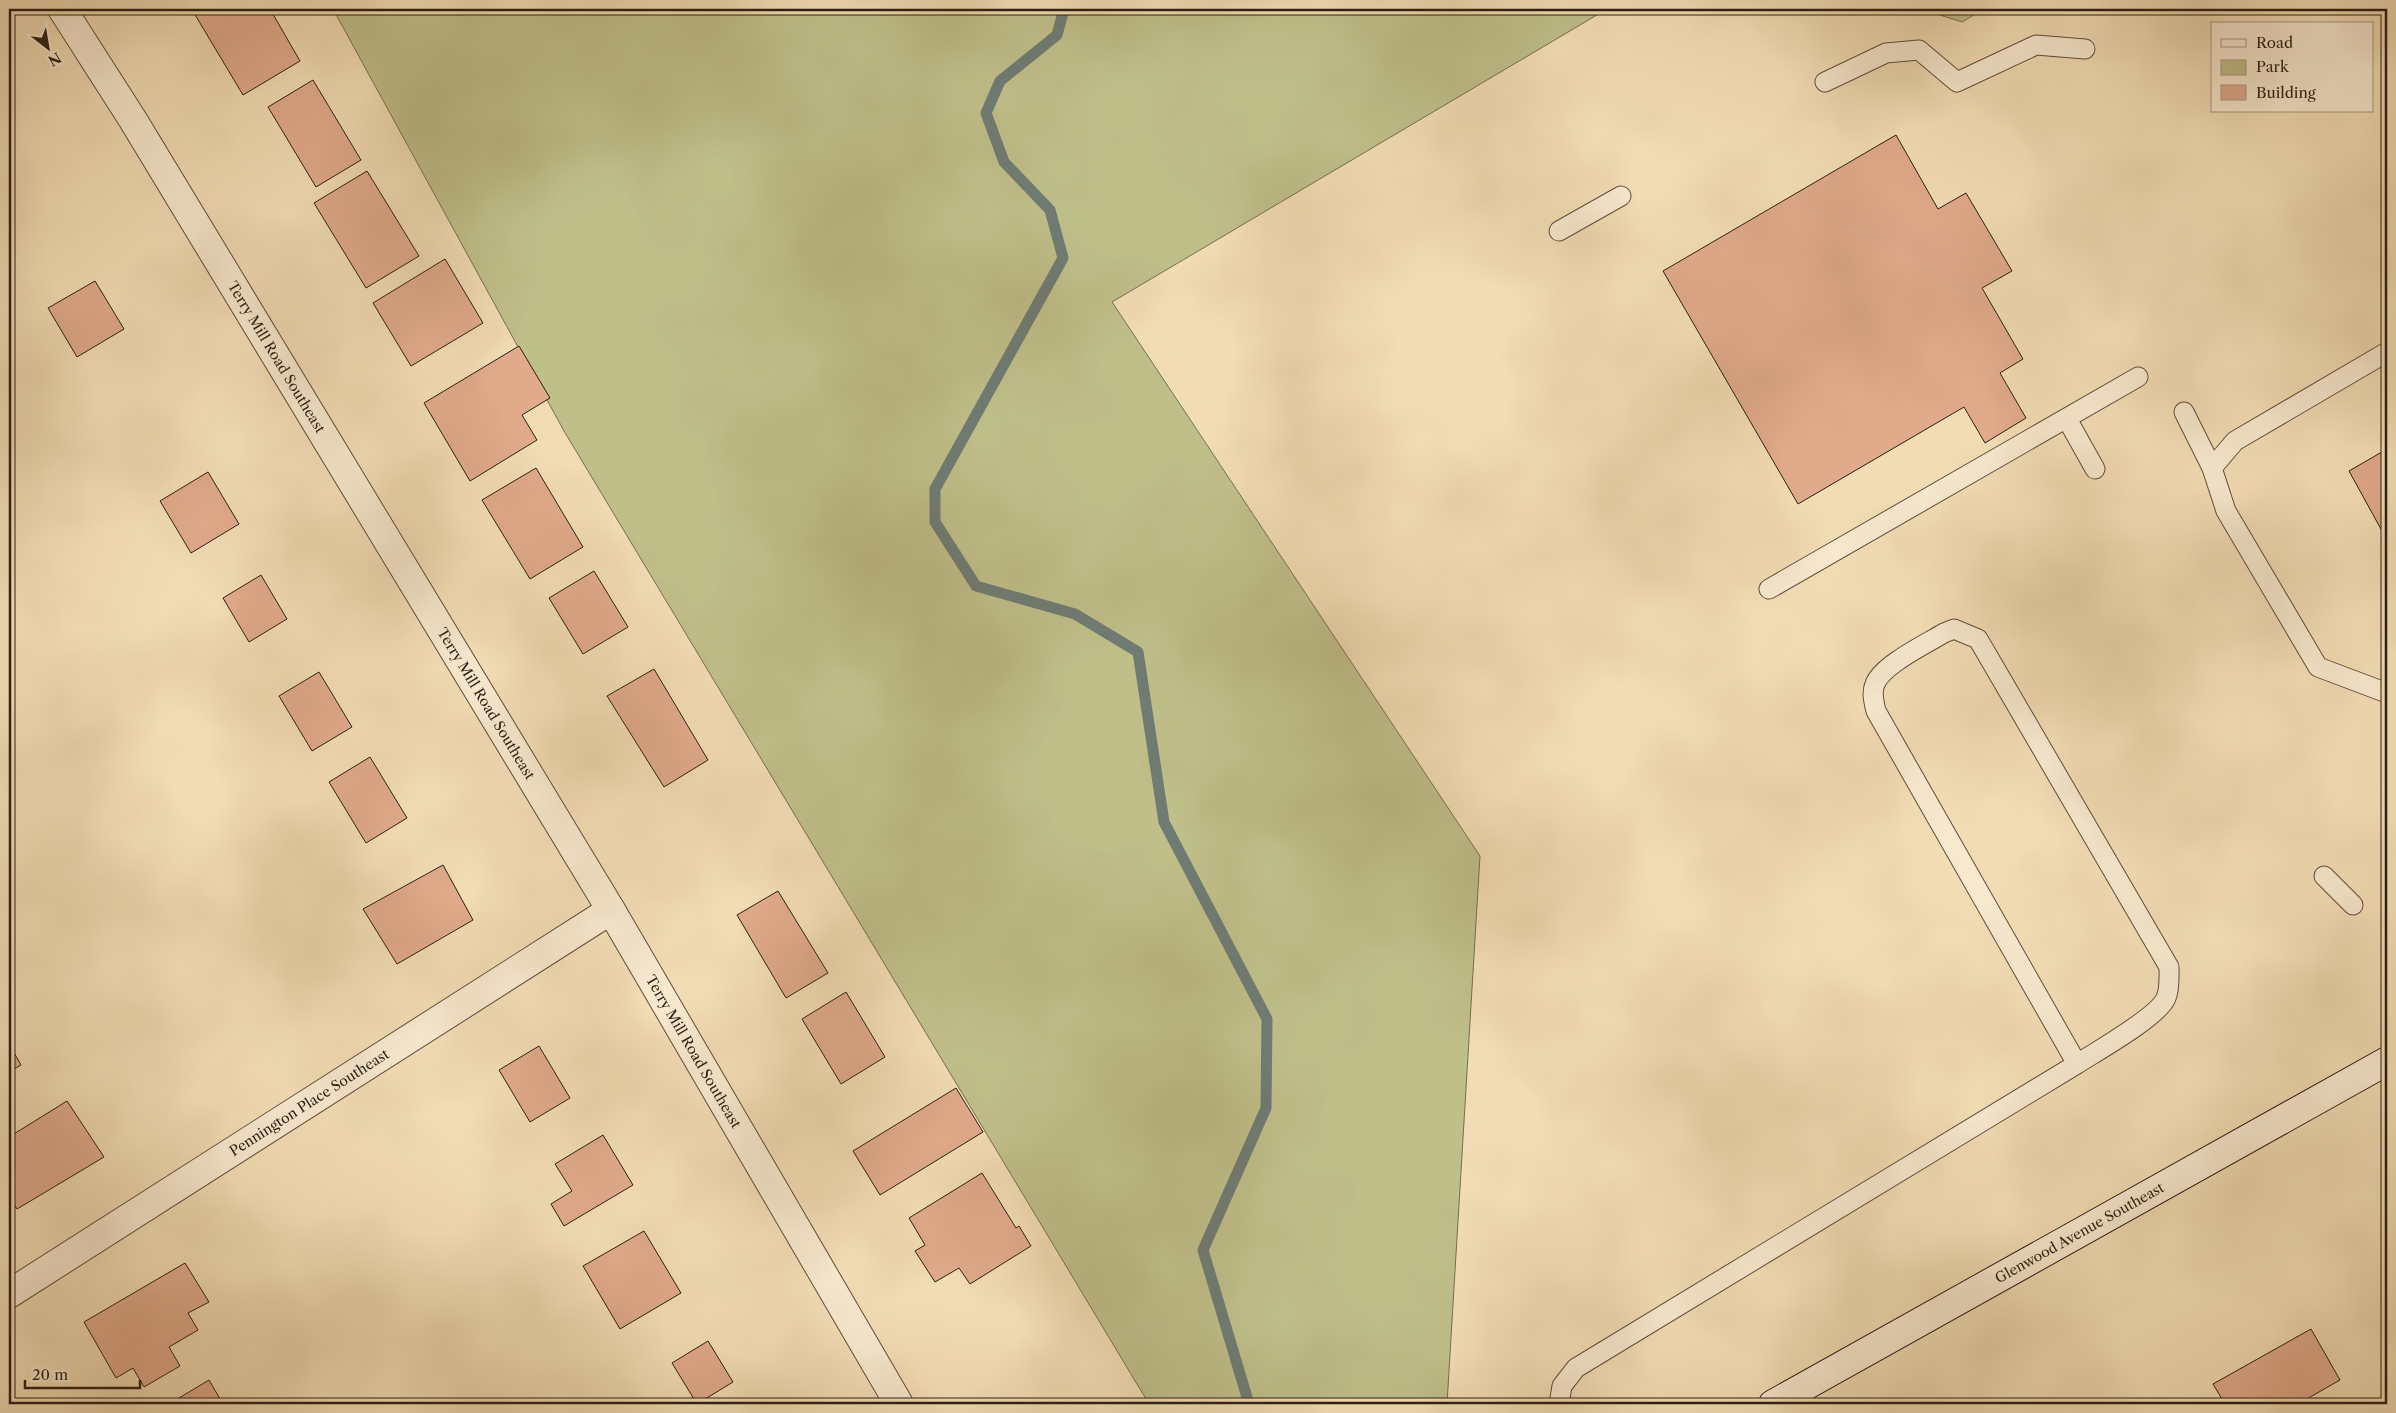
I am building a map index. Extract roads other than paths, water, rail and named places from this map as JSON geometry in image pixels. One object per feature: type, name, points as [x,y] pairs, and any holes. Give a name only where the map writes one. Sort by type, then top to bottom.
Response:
[{"type":"street","name":"Terry Mill Road Southeast","points":[[62,9],[133,120],[611,910],[899,1404]]},
{"type":"street","name":"Pennington Place Southeast","points":[[9,1294],[611,910]]},
{"type":"street","name":"Glenwood Avenue Southeast","points":[[1773,1404],[2387,1061]]},
{"type":"lane","points":[[1825,82],[1886,54],[1919,50],[1957,82],[2036,44],[2085,49]]},
{"type":"lane","points":[[1559,231],[1621,196]]},
{"type":"lane","points":[[2212,468],[2235,441],[2387,352]]},
{"type":"lane","points":[[1769,589],[2138,377]]},
{"type":"lane","points":[[2184,412],[2212,468],[2226,511],[2318,667],[2387,693]]},
{"type":"lane","points":[[2067,419],[2095,469]]},
{"type":"lane","points":[[1559,1404],[1562,1386],[1576,1368],[2077,1064],[2154,1013],[2166,999],[2169,968],[1978,639],[1954,629],[1944,633],[1883,671],[1875,684],[1872,697],[1876,711],[2077,1064]]},
{"type":"lane","points":[[2324,876],[2352,905]]},
{"type":"waterway","points":[[1064,9],[1057,35],[1000,81],[986,113],[1004,162],[1050,210],[1063,258],[935,489],[935,522],[976,586],[1075,614],[1138,652],[1164,822],[1267,1019],[1266,1108],[1203,1250],[1249,1404]]}]
